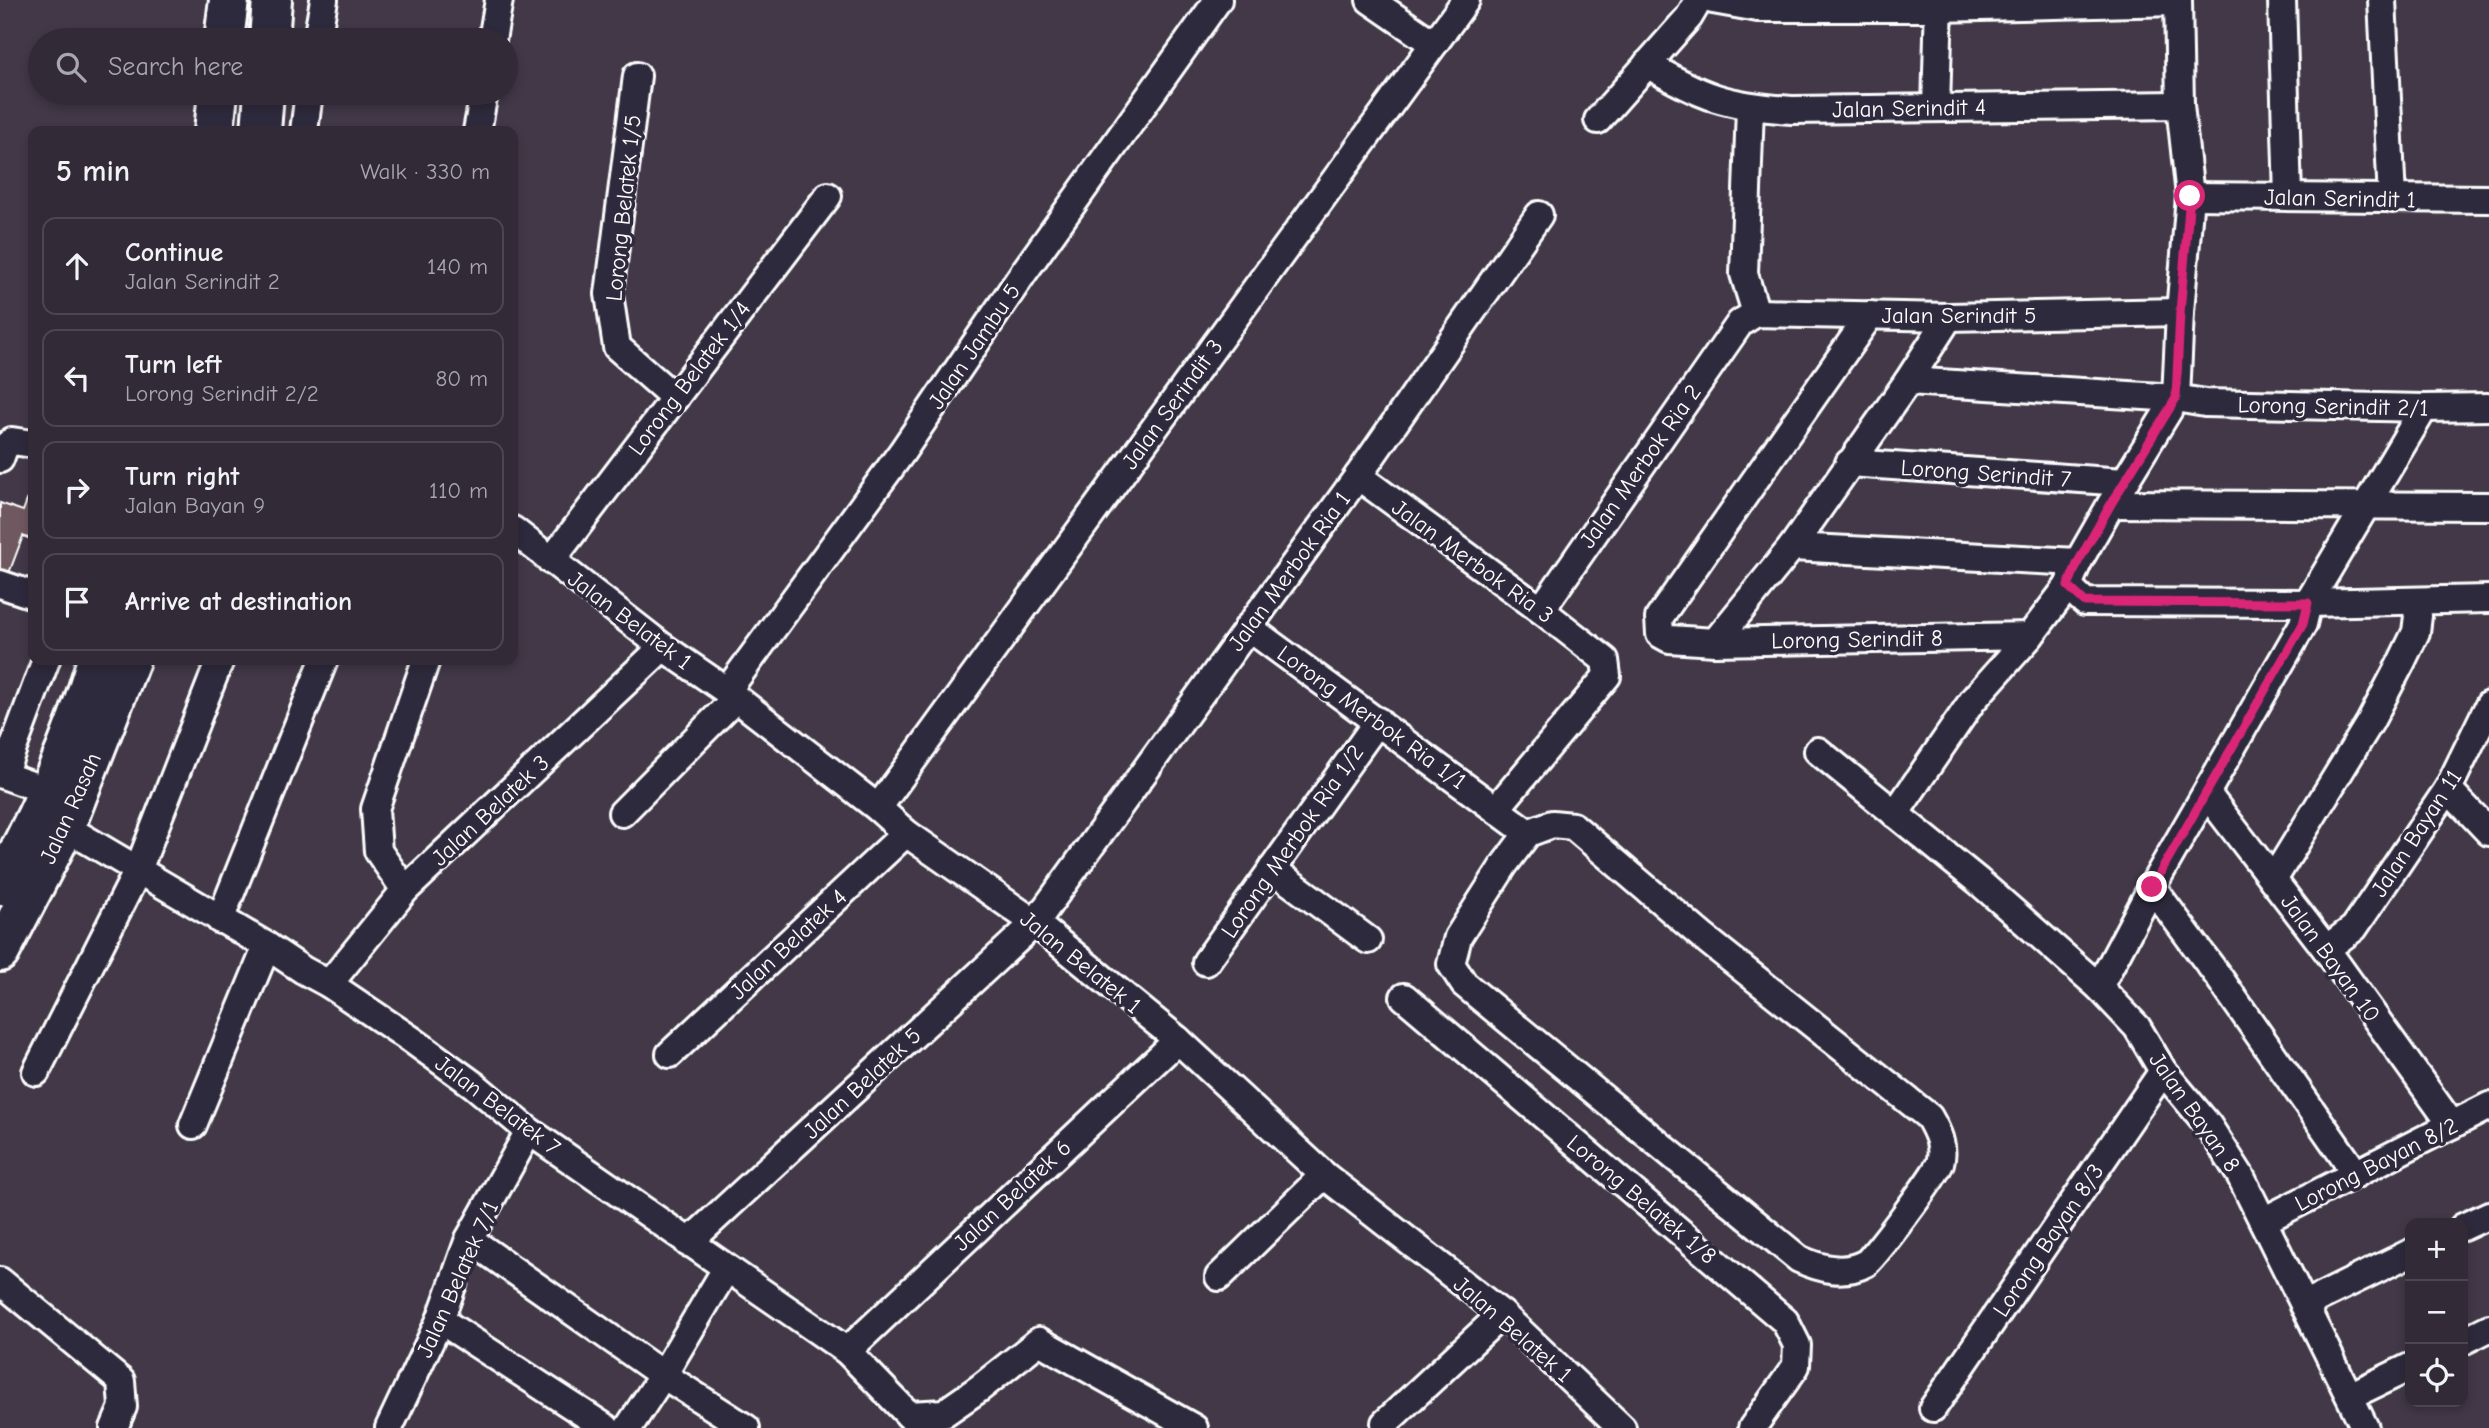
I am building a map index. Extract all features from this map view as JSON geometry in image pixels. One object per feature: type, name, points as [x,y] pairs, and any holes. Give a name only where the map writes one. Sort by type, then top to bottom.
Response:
[{"type":"highway","points":[[226,28],[229,0]]},
{"type":"highway","points":[[270,28],[272,0]]},
{"type":"highway","points":[[215,126],[217,105]]},
{"type":"highway","points":[[261,126],[263,105]]},
{"type":"highway","name":"Jalan Rasah","points":[[0,886],[48,792],[86,697],[96,665]]},
{"type":"highway","name":"Jalan Rasah","points":[[0,952],[65,827],[128,665]]},
{"type":"street","points":[[319,28],[324,0]]},
{"type":"street","points":[[494,28],[499,0]]},
{"type":"street","name":"Jalan Jambu 5","points":[[622,813],[731,695],[902,452],[1024,271],[1218,0]]},
{"type":"street","points":[[1370,0],[1434,44]]},
{"type":"street","name":"Jalan Serindit 3","points":[[878,808],[1466,0]]},
{"type":"street","points":[[1598,120],[1689,17],[1699,0]]},
{"type":"street","points":[[1713,0],[1758,8],[2178,1],[2180,105],[2190,196],[2176,398],[2117,493],[2073,574],[2030,636],[1973,700],[1895,814]]},
{"type":"street","points":[[2282,0],[2288,197]]},
{"type":"street","points":[[2382,0],[2392,199]]},
{"type":"street","points":[[1936,108],[1939,4]]},
{"type":"street","name":"Jalan Serindit 4","points":[[1647,64],[1684,87],[1717,100],[1750,107],[1793,110],[2180,105]]},
{"type":"street","name":"Lorong Belatek 1/5","points":[[637,76],[609,294],[617,347],[675,398]]},
{"type":"street","points":[[305,126],[307,105]]},
{"type":"street","points":[[478,126],[482,105]]},
{"type":"street","points":[[1748,318],[1744,274],[1750,107]]},
{"type":"street","name":"Lorong Belatek 1/4","points":[[551,561],[828,196]]},
{"type":"street","name":"Jalan Serindit 1","points":[[2190,196],[2489,199]]},
{"type":"street","name":"Jalan Merbok Ria 1","points":[[1035,923],[1358,476],[1539,215]]},
{"type":"street","name":"Jalan Serindit 5","points":[[1748,318],[2180,312]]},
{"type":"street","name":"Lorong Serindit 8","points":[[1870,316],[1659,618],[1660,634],[1669,639],[1715,642],[2030,636]]},
{"type":"street","points":[[1715,642],[1793,547],[1950,317]]},
{"type":"street","name":"Jalan Merbok Ria 2","points":[[1541,610],[1748,318]]},
{"type":"street","name":"Lorong Serindit 2/1","points":[[1908,381],[2176,398],[2205,403],[2489,407]]},
{"type":"street","points":[[2099,987],[2152,887],[2303,624],[2308,603],[2424,408]]},
{"type":"street","points":[[0,459],[4,448],[12,441],[28,443]]},
{"type":"street","name":"Lorong Serindit 7","points":[[1849,463],[2117,493],[2367,506],[2489,506]]},
{"type":"street","name":"Jalan Merbok Ria 3","points":[[1358,476],[1605,660],[1607,676],[1496,808]]},
{"type":"street","name":"Jalan Belatek 1","points":[[518,534],[878,808],[906,833],[1035,923],[1178,1040],[1324,1175],[1502,1314],[1622,1428]]},
{"type":"street","points":[[1793,547],[2073,574]]},
{"type":"street","points":[[2073,574],[2085,602],[2308,603],[2489,599]]},
{"type":"street","points":[[0,584],[28,592]]},
{"type":"street","points":[[2273,880],[2370,722],[2401,663],[2416,632],[2418,616],[2415,601]]},
{"type":"street","name":"Lorong Merbok Ria 1/1","points":[[1248,627],[1378,720],[1528,833]]},
{"type":"street","name":"Jalan Belatek 3","points":[[329,984],[405,890],[663,647]]},
{"type":"street","points":[[44,665],[1,774],[48,792]]},
{"type":"street","points":[[36,1072],[138,870],[218,665]]},
{"type":"street","points":[[220,920],[322,665]]},
{"type":"street","points":[[405,890],[378,852],[375,809],[424,665]]},
{"type":"street","name":"Jalan Bayan 11","points":[[2326,949],[2354,928],[2448,789],[2489,705]]},
{"type":"street","name":"Lorong Merbok Ria 1/2","points":[[1206,962],[1378,720]]},
{"type":"street","name":"Jalan Bayan 8","points":[[1818,751],[1978,881],[2099,987],[2137,1027],[2163,1071],[2208,1125],[2240,1175],[2365,1428]]},
{"type":"street","points":[[2448,789],[2489,832]]},
{"type":"street","name":"Jalan Bayan 10","points":[[2207,794],[2326,949],[2452,1125]]},
{"type":"street","points":[[1552,824],[1573,826],[1702,936],[1929,1117],[1941,1141],[1940,1165],[1869,1262],[1830,1270],[1799,1259],[1464,984],[1451,964],[1458,937],[1528,833],[1552,824]]},
{"type":"street","name":"Jalan Belatek 7","points":[[65,827],[329,984],[474,1085],[529,1131],[847,1351],[906,1421]]},
{"type":"street","name":"Jalan Belatek 4","points":[[670,1054],[906,833]]},
{"type":"street","points":[[1272,869],[1368,940]]},
{"type":"street","points":[[2152,887],[2218,976],[2356,1174]]},
{"type":"street","name":"Jalan Belatek 5","points":[[688,1243],[1035,923]]},
{"type":"street","points":[[193,1125],[267,946]]},
{"type":"street","name":"Lorong Belatek 1/8","points":[[1404,997],[1785,1321],[1797,1345],[1796,1366],[1752,1428]]},
{"type":"street","name":"Jalan Belatek 6","points":[[847,1351],[1178,1040]]},
{"type":"street","name":"Lorong Bayan 8/3","points":[[1933,1408],[2163,1071]]},
{"type":"street","name":"Lorong Bayan 8/2","points":[[2263,1221],[2489,1107]]},
{"type":"street","name":"Jalan Belatek 7/1","points":[[388,1428],[440,1320],[469,1239],[529,1131]]},
{"type":"street","points":[[1219,1277],[1324,1175]]},
{"type":"street","points":[[2468,1224],[2489,1214]]},
{"type":"street","points":[[469,1239],[663,1374],[746,1428]]},
{"type":"street","points":[[2304,1305],[2405,1255]]},
{"type":"street","points":[[628,1428],[726,1269]]},
{"type":"street","points":[[0,1281],[121,1381],[123,1407],[114,1428]]},
{"type":"street","points":[[1385,1423],[1502,1314]]},
{"type":"street","points":[[440,1320],[606,1428]]},
{"type":"street","points":[[2468,1338],[2489,1328]]},
{"type":"street","points":[[906,1421],[944,1413],[1039,1341],[1194,1428]]},
{"type":"street","points":[[2350,1396],[2405,1369]]},
{"type":"building","points":[[28,498],[28,538],[23,536],[6,581],[0,579],[0,503],[23,511]]},
{"type":"route","points":[[2152,887],[2303,624],[2308,603],[2085,602],[2068,586],[2078,562],[2111,504],[2176,398],[2190,196]]}]
